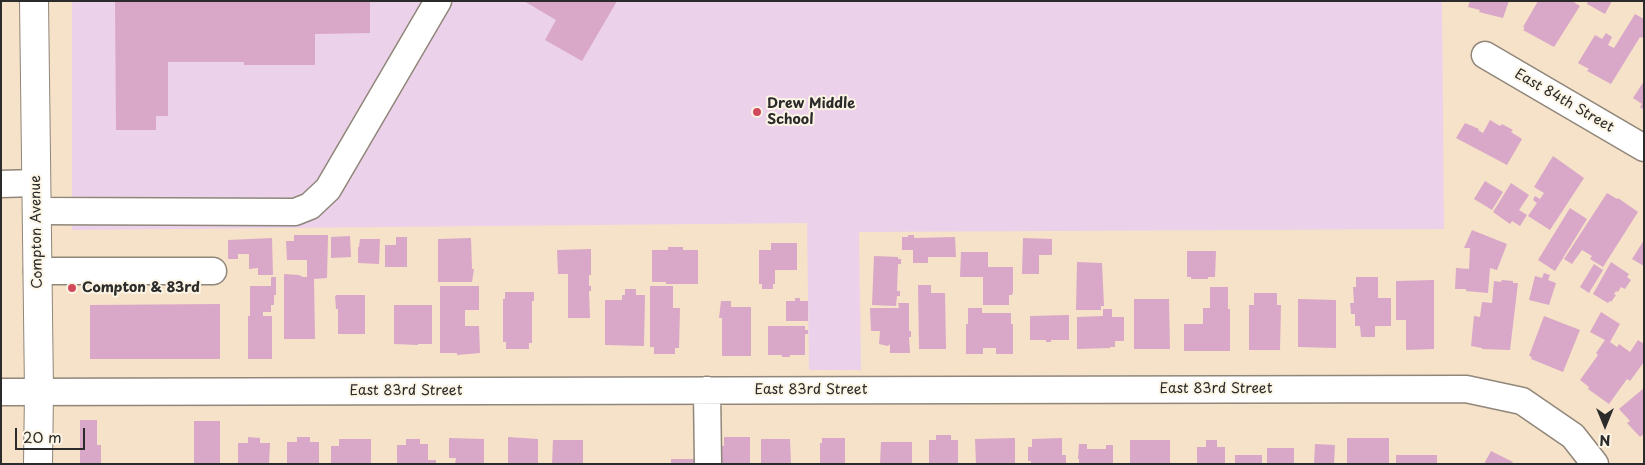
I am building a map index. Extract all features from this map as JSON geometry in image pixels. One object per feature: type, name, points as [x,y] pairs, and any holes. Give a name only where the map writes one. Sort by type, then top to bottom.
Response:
[{"type":"main road","name":"Compton Avenue","points":[[34,1],[39,392],[38,464]]},
{"type":"street","points":[[37,211],[295,212],[310,206],[328,189],[438,1]]},
{"type":"street","name":"East 84th Street","points":[[1485,55],[1644,148]]},
{"type":"street","points":[[1,184],[36,184]]},
{"type":"street","points":[[37,271],[213,271]]},
{"type":"street","name":"East 83rd Street","points":[[1,392],[1466,388],[1522,401],[1574,436],[1595,464]]},
{"type":"street","points":[[707,390],[708,464]]},
{"type":"shaded area","name":"Drew Middle School","points":[[72,1],[1442,1],[1444,229],[859,232],[861,370],[809,370],[807,223],[72,230]]},
{"type":"building","points":[[115,1],[370,1],[370,33],[315,34],[315,65],[244,65],[244,62],[168,62],[168,116],[156,116],[156,130],[116,130]]},
{"type":"building","points":[[524,1],[617,1],[582,61],[545,40],[556,20]]},
{"type":"building","points":[[1470,1],[1509,1],[1503,18],[1468,7]]},
{"type":"building","points":[[1538,1],[1572,1],[1580,6],[1554,47],[1523,30]]},
{"type":"building","points":[[1588,1],[1612,1],[1605,14],[1587,4]]},
{"type":"building","points":[[1635,14],[1644,19],[1644,35],[1642,38],[1640,37],[1611,84],[1587,71],[1589,69],[1578,63],[1595,35],[1602,39],[1606,33],[1612,37],[1608,45],[1614,48]]},
{"type":"building","points":[[1644,81],[1644,110],[1640,107],[1642,104],[1633,98]]},
{"type":"building","points":[[1490,120],[1500,126],[1502,124],[1513,130],[1511,132],[1522,139],[1507,165],[1456,138],[1465,123],[1479,129],[1483,133]]},
{"type":"building","points":[[1553,156],[1584,178],[1550,230],[1528,216],[1537,203],[1533,200],[1535,196],[1540,199],[1544,193],[1534,187]]},
{"type":"building","points":[[1485,181],[1503,192],[1492,210],[1474,199]]},
{"type":"building","points":[[1511,183],[1529,195],[1519,210],[1527,215],[1520,226],[1512,221],[1510,224],[1493,212]]},
{"type":"building","points":[[1607,193],[1638,212],[1603,267],[1590,259],[1592,256],[1582,250],[1572,264],[1564,259]]},
{"type":"building","points":[[1570,208],[1587,219],[1555,271],[1538,260]]},
{"type":"building","points":[[1472,230],[1507,244],[1497,270],[1490,268],[1488,293],[1455,289],[1456,268],[1469,269],[1470,248],[1464,248]]},
{"type":"building","points":[[294,235],[328,235],[327,278],[314,279],[315,339],[284,339],[284,274],[307,277],[307,260],[287,260],[286,241],[294,241]]},
{"type":"building","points":[[908,235],[914,235],[914,238],[955,237],[956,257],[928,257],[928,263],[913,263],[913,250],[902,250],[902,237],[908,237]]},
{"type":"building","points":[[350,236],[351,257],[331,258],[331,237]]},
{"type":"building","points":[[396,237],[407,237],[407,267],[385,267],[385,245],[396,245]]},
{"type":"building","points":[[272,238],[273,275],[258,275],[258,268],[249,269],[249,254],[238,254],[238,259],[228,259],[228,240]]},
{"type":"building","points":[[471,238],[472,269],[474,269],[472,282],[438,282],[438,239]]},
{"type":"building","points":[[1023,238],[1052,239],[1052,255],[1039,255],[1039,274],[1022,274]]},
{"type":"building","points":[[360,239],[380,239],[379,264],[358,263]]},
{"type":"building","points":[[1644,240],[1644,266],[1632,259]]},
{"type":"building","points":[[771,243],[797,243],[797,270],[775,270],[773,289],[762,289],[762,284],[759,284],[759,250],[771,250]]},
{"type":"building","points":[[668,247],[698,250],[698,284],[652,282],[652,250],[668,250]]},
{"type":"building","points":[[591,249],[591,275],[589,275],[589,286],[591,286],[591,291],[589,291],[590,318],[568,318],[568,274],[558,274],[557,250]]},
{"type":"building","points":[[1187,251],[1216,251],[1215,277],[1191,279],[1191,277],[1187,277]]},
{"type":"building","points":[[961,252],[988,252],[988,267],[1013,267],[1013,292],[1012,295],[1009,295],[1009,305],[983,305],[983,277],[960,277]]},
{"type":"building","points":[[874,256],[898,257],[898,259],[901,259],[901,264],[898,264],[897,291],[900,291],[900,296],[897,296],[896,306],[872,305]]},
{"type":"building","points":[[1077,262],[1102,263],[1104,306],[1101,306],[1101,310],[1076,310]]},
{"type":"building","points":[[1611,262],[1629,274],[1627,277],[1631,280],[1625,289],[1621,287],[1618,292],[1616,291],[1614,294],[1616,295],[1608,303],[1593,294]]},
{"type":"building","points":[[1594,264],[1603,270],[1589,293],[1580,287]]},
{"type":"building","points":[[1544,273],[1550,275],[1548,280],[1556,283],[1549,305],[1529,300],[1535,276],[1542,278]]},
{"type":"building","points":[[271,277],[276,277],[274,305],[271,305],[271,312],[263,312],[263,316],[272,316],[272,359],[248,359],[250,286],[271,286]]},
{"type":"building","points":[[1356,277],[1378,277],[1378,298],[1391,298],[1391,326],[1375,326],[1375,337],[1361,337],[1360,326],[1355,326],[1355,314],[1351,314],[1350,303],[1354,303],[1353,287],[1356,287]]},
{"type":"building","points":[[1434,280],[1434,349],[1406,350],[1406,320],[1396,320],[1396,281]]},
{"type":"building","points":[[1502,280],[1518,283],[1510,350],[1482,349],[1471,346],[1474,316],[1480,317],[1482,302],[1492,303],[1494,281],[1501,282]]},
{"type":"building","points":[[918,285],[931,285],[931,293],[945,293],[946,349],[919,349]]},
{"type":"building","points":[[440,286],[479,286],[479,310],[465,310],[465,326],[479,326],[480,353],[457,355],[457,353],[440,353]]},
{"type":"building","points":[[650,286],[673,286],[673,308],[680,308],[679,348],[675,348],[675,354],[654,354],[654,347],[650,347]]},
{"type":"building","points":[[1210,287],[1228,287],[1230,351],[1184,351],[1184,324],[1203,324],[1203,308],[1210,308]]},
{"type":"building","points":[[625,289],[636,289],[636,295],[645,295],[644,346],[605,345],[605,300],[622,300],[622,295],[625,295]]},
{"type":"building","points":[[505,292],[534,292],[534,301],[532,301],[532,343],[529,343],[529,349],[506,349],[506,342],[503,342],[503,299],[505,299]]},
{"type":"building","points":[[1254,293],[1277,293],[1277,305],[1281,305],[1280,350],[1249,350],[1249,305],[1254,305]]},
{"type":"building","points":[[365,295],[365,334],[338,334],[338,309],[336,309],[335,296]]},
{"type":"building","points":[[795,298],[800,298],[800,301],[808,301],[808,321],[786,321],[786,301],[795,301]]},
{"type":"building","points":[[1134,299],[1169,299],[1170,349],[1134,349]]},
{"type":"building","points":[[1298,299],[1336,300],[1336,348],[1298,347]]},
{"type":"building","points":[[721,301],[731,301],[731,307],[751,307],[751,356],[722,356],[722,318],[719,318]]},
{"type":"building","points":[[898,303],[909,303],[910,353],[890,353],[890,344],[888,346],[879,344],[880,331],[871,331],[870,308],[899,308]]},
{"type":"building","points":[[220,304],[220,359],[90,359],[90,305]]},
{"type":"building","points":[[394,305],[432,305],[432,344],[394,344]]},
{"type":"building","points":[[968,308],[982,308],[982,313],[1011,313],[1013,354],[996,354],[996,348],[983,348],[983,354],[966,354]]},
{"type":"building","points":[[1103,309],[1112,309],[1112,317],[1124,317],[1124,341],[1115,341],[1115,347],[1110,348],[1077,349],[1077,317],[1103,316]]},
{"type":"building","points":[[1601,312],[1620,324],[1610,342],[1617,347],[1619,344],[1630,352],[1638,340],[1644,344],[1644,362],[1630,381],[1627,379],[1609,404],[1588,389],[1589,387],[1580,380],[1598,355],[1596,353],[1605,340],[1590,332]]},
{"type":"building","points":[[1069,315],[1069,340],[1051,340],[1051,342],[1046,342],[1046,340],[1030,340],[1030,316]]},
{"type":"building","points":[[1544,316],[1580,330],[1563,372],[1531,359],[1532,357],[1529,356]]},
{"type":"building","points":[[768,326],[805,326],[808,334],[805,334],[805,355],[782,357],[782,355],[768,355]]},
{"type":"building","points":[[1644,388],[1644,437],[1642,435],[1640,437],[1627,423],[1630,421],[1619,409]]},
{"type":"building","points":[[80,420],[97,420],[97,445],[101,445],[101,464],[80,464]]},
{"type":"building","points":[[194,421],[220,421],[220,464],[194,464]]},
{"type":"building","points":[[936,435],[951,435],[951,440],[958,440],[958,464],[929,464],[929,440],[936,440]]},
{"type":"building","points":[[248,437],[260,438],[260,443],[270,443],[269,464],[238,464],[238,443],[248,443]]},
{"type":"building","points":[[297,437],[310,437],[310,442],[319,442],[319,464],[287,464],[287,442],[297,442]]},
{"type":"building","points":[[508,437],[538,439],[538,464],[508,464]]},
{"type":"building","points":[[724,437],[750,437],[750,464],[717,464],[717,446],[724,446]]},
{"type":"building","points":[[449,438],[484,439],[484,464],[455,464],[456,458],[449,458]]},
{"type":"building","points":[[822,438],[845,438],[845,464],[820,464],[820,443],[822,443]]},
{"type":"building","points":[[1015,438],[1015,464],[976,464],[975,439]]},
{"type":"building","points":[[1062,438],[1062,455],[1066,455],[1066,464],[1031,464],[1031,461],[1028,461],[1028,447],[1032,447],[1032,439]]},
{"type":"building","points":[[1347,438],[1389,438],[1389,464],[1347,464]]},
{"type":"building","points":[[339,439],[371,439],[371,464],[331,464],[331,446],[339,446]]},
{"type":"building","points":[[406,439],[420,439],[420,444],[428,444],[428,460],[436,460],[436,464],[397,464],[397,445],[406,445]]},
{"type":"building","points":[[761,439],[790,439],[791,464],[761,464]]},
{"type":"building","points":[[553,440],[583,440],[583,464],[552,464]]},
{"type":"building","points":[[1130,440],[1170,440],[1170,464],[1130,464]]},
{"type":"building","points":[[1206,440],[1217,440],[1217,447],[1225,447],[1225,464],[1197,464],[1197,447],[1206,447]]},
{"type":"building","points":[[881,442],[912,442],[912,464],[880,464]]},
{"type":"building","points":[[1079,444],[1087,444],[1087,449],[1106,449],[1106,445],[1113,445],[1113,464],[1079,464]]},
{"type":"building","points":[[1315,444],[1335,445],[1334,464],[1314,464]]},
{"type":"building","points":[[1267,448],[1294,448],[1294,464],[1267,464]]},
{"type":"building","points":[[1491,451],[1513,462],[1512,464],[1484,464]]},
{"type":"building","points":[[1235,455],[1262,455],[1262,464],[1235,464]]},
{"type":"building","points":[[1396,455],[1437,455],[1437,464],[1396,464]]},
{"type":"building","points":[[671,459],[699,459],[699,464],[671,464]]},
{"type":"place","name":"Drew Middle School","points":[[757,112]]},
{"type":"place","name":"Compton & 83rd","points":[[72,288]]}]
